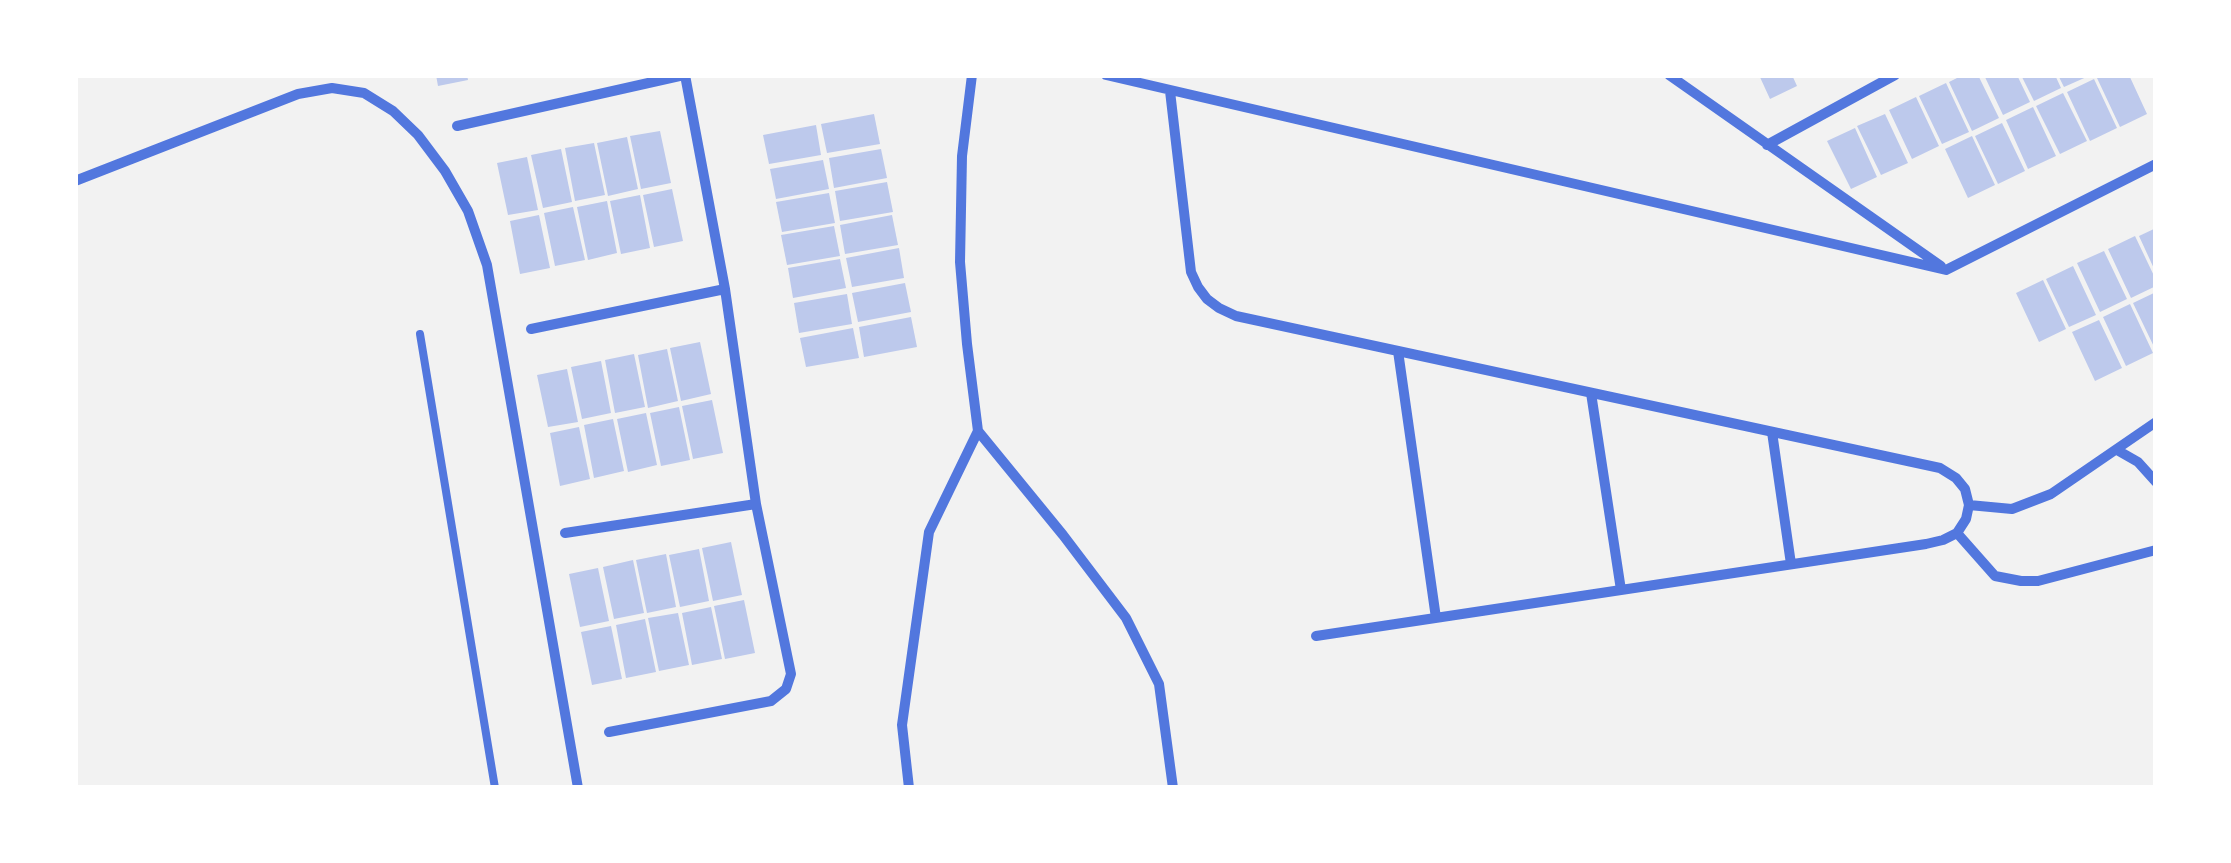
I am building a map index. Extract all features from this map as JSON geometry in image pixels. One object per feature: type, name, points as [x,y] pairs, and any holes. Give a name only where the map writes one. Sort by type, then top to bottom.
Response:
[{"type":"street","points":[[457,126],[685,75],[724,289],[756,504],[792,674],[786,689],[771,701],[609,732]]},
{"type":"street","points":[[972,75],[962,156],[960,262],[978,431],[1126,618],[1158,684],[1173,788]]},
{"type":"street","points":[[1106,75],[1946,270],[2156,164]]},
{"type":"street","points":[[1669,75],[1946,270]]},
{"type":"street","points":[[1768,144],[1894,75]]},
{"type":"street","points":[[75,180],[298,94],[332,88],[364,93],[418,135],[468,211],[487,265],[578,788]]},
{"type":"street","points":[[1170,91],[1191,272],[1198,288],[1218,308],[1236,316],[1940,468],[1965,489],[1969,506],[1966,519],[1956,532],[1926,544],[1316,636]]},
{"type":"street","points":[[530,329],[724,289]]},
{"type":"street","points":[[1398,350],[1436,618]]},
{"type":"street","points":[[1592,392],[1621,590]]},
{"type":"street","points":[[1969,506],[2012,509],[2051,494],[2156,422]]},
{"type":"street","points":[[908,788],[902,725],[929,532],[978,431]]},
{"type":"street","points":[[1772,432],[1791,564]]},
{"type":"street","points":[[2118,450],[2138,462],[2156,482]]},
{"type":"street","points":[[564,533],[756,504]]},
{"type":"street","points":[[1956,532],[1995,576],[2021,582],[2156,550]]},
{"type":"lane","points":[[420,334],[494,788]]},
{"type":"building","points":[[436,75],[467,75],[468,80],[438,86]]},
{"type":"building","points":[[1759,75],[1792,75],[1797,86],[1770,99]]},
{"type":"building","points":[[1963,75],[1978,75],[1999,118],[1972,131],[1949,82]]},
{"type":"building","points":[[1984,75],[2017,75],[2030,102],[2003,115]]},
{"type":"building","points":[[2021,75],[2055,75],[2061,88],[2034,101]]},
{"type":"building","points":[[2058,75],[2091,75],[2064,87]]},
{"type":"building","points":[[2129,75],[2147,114],[2120,127],[2097,78]]},
{"type":"building","points":[[2094,79],[2117,128],[2090,141],[2067,92]]},
{"type":"building","points":[[1946,83],[1969,132],[1942,144],[1919,96]]},
{"type":"building","points":[[2063,93],[2087,141],[2060,154],[2036,106]]},
{"type":"building","points":[[1916,97],[1939,146],[1912,159],[1889,110]]},
{"type":"building","points":[[2033,107],[2056,156],[2028,169],[2006,120]]},
{"type":"building","points":[[874,114],[880,144],[827,153],[821,124]]},
{"type":"building","points":[[1885,114],[1908,163],[1881,175],[1857,126]]},
{"type":"building","points":[[2002,123],[2025,171],[1998,184],[1975,136]]},
{"type":"building","points":[[816,125],[821,155],[769,164],[763,135]]},
{"type":"building","points":[[1855,128],[1877,177],[1851,189],[1827,141]]},
{"type":"building","points":[[660,131],[671,183],[641,189],[630,136]]},
{"type":"building","points":[[1972,136],[1995,185],[1968,198],[1945,149]]},
{"type":"building","points":[[627,137],[638,189],[608,196],[597,143]]},
{"type":"building","points":[[594,143],[605,195],[575,201],[565,148]]},
{"type":"building","points":[[561,149],[572,202],[543,208],[531,155]]},
{"type":"building","points":[[881,149],[887,178],[834,188],[829,158]]},
{"type":"building","points":[[527,157],[538,210],[508,215],[497,163]]},
{"type":"building","points":[[823,160],[829,189],[776,199],[770,169]]},
{"type":"building","points":[[887,182],[893,212],[840,221],[835,191]]},
{"type":"building","points":[[672,189],[683,241],[654,247],[643,195]]},
{"type":"building","points":[[829,193],[835,223],[782,232],[776,202]]},
{"type":"building","points":[[640,195],[650,248],[621,254],[610,201]]},
{"type":"building","points":[[607,201],[617,253],[588,260],[577,207]]},
{"type":"building","points":[[573,207],[585,260],[555,266],[544,213]]},
{"type":"building","points":[[539,215],[550,268],[520,274],[510,221]]},
{"type":"building","points":[[892,215],[898,245],[845,254],[840,225]]},
{"type":"building","points":[[834,226],[840,256],[787,265],[781,235]]},
{"type":"building","points":[[2156,228],[2156,273],[2139,236]]},
{"type":"building","points":[[2135,236],[2156,286],[2131,298],[2108,249]]},
{"type":"building","points":[[899,248],[904,278],[852,287],[846,258]]},
{"type":"building","points":[[2104,251],[2127,299],[2100,312],[2077,263]]},
{"type":"building","points":[[840,259],[846,288],[793,298],[788,268]]},
{"type":"building","points":[[2073,266],[2096,315],[2069,327],[2046,279]]},
{"type":"building","points":[[2043,280],[2066,329],[2039,342],[2016,293]]},
{"type":"building","points":[[905,283],[911,312],[858,322],[852,293]]},
{"type":"building","points":[[2156,292],[2156,351],[2133,303]]},
{"type":"building","points":[[847,294],[852,324],[799,333],[794,303]]},
{"type":"building","points":[[2130,304],[2153,353],[2126,366],[2103,317]]},
{"type":"building","points":[[911,317],[917,347],[864,357],[859,327]]},
{"type":"building","points":[[2099,320],[2122,368],[2095,381],[2072,332]]},
{"type":"building","points":[[853,328],[859,358],[806,367],[800,338]]},
{"type":"building","points":[[700,342],[711,394],[681,401],[670,348]]},
{"type":"building","points":[[667,349],[678,401],[648,408],[638,355]]},
{"type":"building","points":[[634,354],[645,407],[615,413],[605,360]]},
{"type":"building","points":[[601,361],[611,413],[582,419],[571,367]]},
{"type":"building","points":[[567,369],[578,422],[548,427],[537,375]]},
{"type":"building","points":[[712,400],[723,453],[693,459],[682,406]]},
{"type":"building","points":[[679,407],[690,460],[661,466],[650,413]]},
{"type":"building","points":[[646,413],[657,465],[628,472],[617,419]]},
{"type":"building","points":[[613,419],[624,471],[594,478],[584,425]]},
{"type":"building","points":[[579,427],[590,479],[560,486],[550,433]]},
{"type":"building","points":[[731,542],[742,595],[713,601],[702,548]]},
{"type":"building","points":[[699,549],[709,601],[680,607],[669,555]]},
{"type":"building","points":[[666,554],[676,607],[647,613],[636,560]]},
{"type":"building","points":[[633,560],[644,613],[614,619],[603,567]]},
{"type":"building","points":[[598,568],[609,621],[580,627],[569,574]]},
{"type":"building","points":[[744,600],[755,653],[725,659],[714,606]]},
{"type":"building","points":[[711,607],[722,659],[692,665],[682,613]]},
{"type":"building","points":[[678,613],[689,665],[659,671],[648,618]]},
{"type":"building","points":[[645,619],[656,672],[626,678],[616,625]]},
{"type":"building","points":[[611,626],[622,679],[592,685],[581,632]]}]
